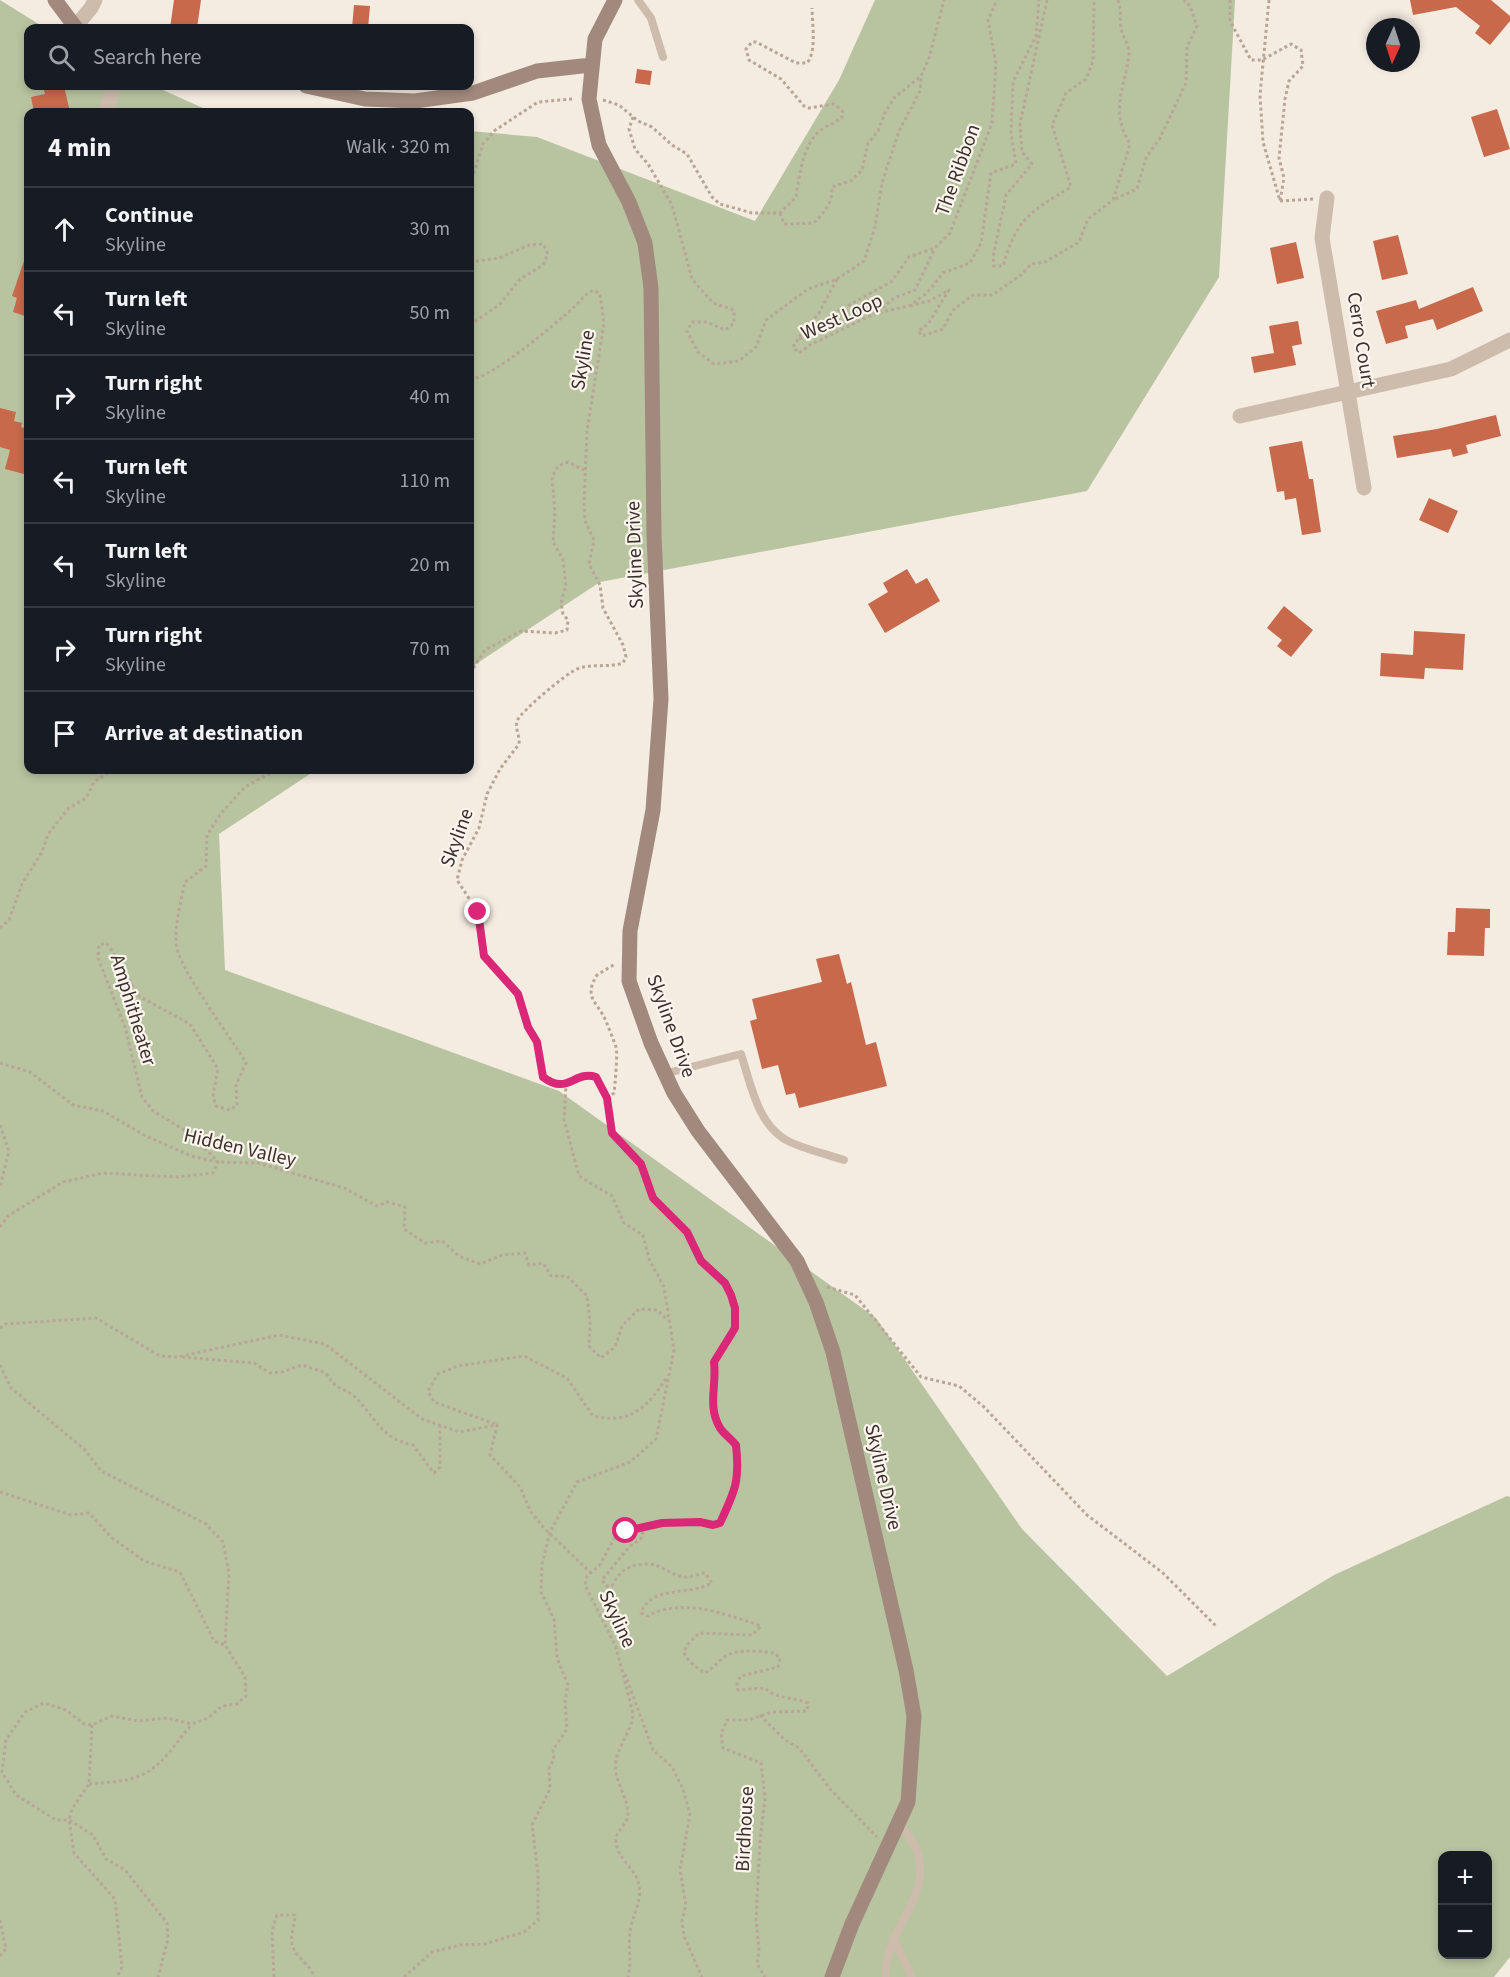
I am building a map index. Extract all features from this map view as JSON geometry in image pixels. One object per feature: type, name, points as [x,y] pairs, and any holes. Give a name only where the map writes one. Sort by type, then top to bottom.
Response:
[{"type":"street","points":[[55,0],[72,24]]},
{"type":"street","points":[[78,24],[95,0]]},
{"type":"street","name":"Skyline Drive","points":[[615,0],[595,39],[591,65],[590,99],[599,145],[629,202],[642,233],[651,288],[654,534],[661,699],[654,799],[630,931],[629,981],[664,1074],[698,1131],[797,1261],[808,1281],[833,1352],[914,1716],[908,1802],[852,1924],[832,1977]]},
{"type":"street","points":[[324,90],[390,102],[433,100],[473,93],[537,71],[591,65]]},
{"type":"street","points":[[107,108],[113,90]]},
{"type":"street","name":"Cerro Court","points":[[1327,198],[1322,238],[1365,488]]},
{"type":"street","points":[[1240,416],[1348,394],[1450,369],[1510,340]]},
{"type":"lane","points":[[638,0],[651,18],[663,57]]},
{"type":"lane","points":[[664,1074],[741,1054],[760,1112],[772,1128],[788,1141],[844,1160]]},
{"type":"lane","points":[[886,1977],[893,1938],[916,1891],[920,1872],[918,1854],[898,1822]]},
{"type":"lane","points":[[893,1938],[912,1977]]},
{"type":"path","points":[[837,279],[864,261],[875,227],[882,183],[899,131],[920,91],[921,76],[944,0]]},
{"type":"path","name":"The Ribbon","points":[[876,313],[894,298],[915,290],[935,248],[950,233],[992,123],[996,64],[988,20],[997,0]]},
{"type":"path","name":"West Loop","points":[[837,279],[818,315],[796,339],[793,347],[799,353],[810,345],[876,313],[909,306],[927,294],[943,273],[970,263],[981,243],[991,173],[1016,164],[1011,133],[1013,82],[1036,36],[1039,0]]},
{"type":"path","points":[[1047,0],[1020,124],[1022,152],[1032,164],[1006,195],[993,256],[994,266],[1003,266],[1009,246],[1023,219],[1071,187],[1052,125],[1066,93],[1086,79],[1094,61],[1094,0]]},
{"type":"path","points":[[1113,200],[1130,144],[1119,125],[1122,85],[1129,51],[1121,29],[1122,12],[1118,0]]},
{"type":"path","points":[[909,306],[929,302],[949,290],[928,324],[918,331],[922,336],[943,329],[953,309],[973,295],[992,295],[1021,275],[1031,264],[1045,262],[1079,242],[1088,219],[1113,200],[1137,189],[1146,158],[1160,138],[1186,83],[1187,47],[1197,26],[1190,6],[1184,0]]},
{"type":"path","points":[[1230,0],[1230,21],[1251,60],[1262,60],[1291,44],[1301,50],[1303,66],[1289,81],[1281,121],[1279,158],[1284,178],[1280,201]]},
{"type":"path","points":[[1269,0],[1260,95],[1263,142],[1280,201]]},
{"type":"path","points":[[474,172],[483,144],[494,131],[538,102],[590,99],[610,101],[652,127],[672,145],[687,154],[712,197],[720,204],[752,213],[780,213],[796,197],[798,181],[812,142],[822,129],[842,117],[843,112],[834,104],[809,108],[804,106],[782,79],[749,60],[746,49],[748,45],[756,42],[796,63],[807,63],[812,49],[812,8]]},
{"type":"path","points":[[780,213],[784,224],[814,223],[827,208],[833,196],[832,187],[851,181],[862,170],[868,143],[878,131],[894,98],[921,76]]},
{"type":"path","name":"West Loop","points":[[633,117],[629,129],[635,149],[648,164],[672,205],[692,279],[713,303],[734,310],[734,323],[725,330],[707,322],[692,322],[687,332],[698,352],[714,364],[739,361],[756,347],[766,320],[808,290],[837,279]]},
{"type":"path","points":[[1280,201],[1327,198]]},
{"type":"path","points":[[474,261],[499,258],[536,243],[543,244],[548,254],[543,266],[520,279],[500,304],[474,322]]},
{"type":"path","points":[[796,339],[810,335],[838,311],[891,282],[909,257],[935,248]]},
{"type":"path","name":"Skyline","points":[[474,378],[485,375],[514,355],[574,307],[588,292],[594,290],[600,294],[604,323],[602,348],[592,394],[584,470],[585,521],[594,540],[589,564],[600,585],[603,608],[623,645],[626,657],[623,663],[615,666],[597,665],[568,673],[521,714],[516,726],[520,738],[519,744],[500,769],[487,794],[481,822],[462,860],[458,880],[478,912],[484,956],[511,984],[522,1003],[528,1027],[537,1042],[543,1077],[550,1082],[566,1085]]},
{"type":"path","points":[[474,666],[485,650],[521,631],[555,633],[567,630],[568,620],[563,614],[561,603],[566,586],[563,560],[553,542],[555,512],[552,477],[558,466],[568,462],[584,470]]},
{"type":"path","points":[[0,928],[9,920],[22,884],[42,852],[48,834],[69,808],[86,798],[94,782],[106,774]]},
{"type":"path","name":"Amphitheater","points":[[218,1162],[191,1134],[153,1111],[142,1097],[125,1027],[99,965],[99,945],[106,943],[111,949],[139,996],[190,1024],[218,1069],[213,1094],[216,1106],[230,1110],[237,1105],[236,1084],[246,1063],[183,968],[176,944],[185,882],[206,866],[207,835],[222,812],[245,787],[269,774]]},
{"type":"path","points":[[404,1977],[432,1952],[459,1945],[485,1944],[524,1932],[538,1920],[538,1873],[532,1825],[550,1789],[549,1768],[554,1759],[553,1750],[567,1729],[565,1701],[568,1685],[557,1658],[554,1619],[541,1592],[542,1564],[550,1532],[577,1482],[630,1462],[656,1439],[674,1350],[664,1287],[649,1259],[642,1236],[624,1223],[612,1196],[579,1176],[564,1119],[566,1085],[582,1077],[596,1077],[607,1098],[614,1093],[617,1053],[606,1021],[597,1009],[591,992],[592,982],[603,969],[629,962]]},
{"type":"path","name":"Hidden Valley","points":[[0,1063],[30,1072],[73,1105],[104,1111],[144,1135],[191,1156],[218,1162],[258,1163],[344,1188],[378,1206],[387,1202],[405,1207],[404,1229],[425,1243],[442,1241],[459,1256],[480,1264],[502,1255],[525,1253],[529,1265],[543,1263],[550,1276],[567,1276],[587,1296],[590,1322],[589,1347],[601,1358],[615,1347],[622,1326],[639,1309],[657,1310],[669,1321]]},
{"type":"path","name":"Skyline","points":[[607,1098],[612,1133],[641,1164],[653,1198],[687,1232],[701,1261],[725,1283],[735,1308],[733,1335],[714,1362],[716,1380],[711,1408],[722,1431],[736,1445],[736,1483],[732,1500],[720,1523],[713,1525],[679,1522],[642,1526],[617,1534],[599,1566],[587,1576],[585,1585],[616,1647],[624,1671],[633,1722],[616,1761],[616,1778],[628,1812],[627,1821],[618,1830],[616,1845],[639,1886],[630,1930],[631,1967],[628,1977]]},
{"type":"path","points":[[0,1125],[9,1151],[0,1187]]},
{"type":"path","points":[[0,1227],[8,1216],[63,1182],[103,1173],[176,1178],[213,1173],[218,1162]]},
{"type":"path","points":[[808,1281],[855,1295],[921,1377],[959,1386],[984,1407],[1088,1515],[1163,1573],[1217,1627]]},
{"type":"path","points":[[0,1328],[5,1324],[96,1318],[160,1356],[254,1363],[270,1373],[282,1372],[302,1365],[326,1373],[333,1386],[356,1396],[396,1442],[413,1445],[434,1473],[440,1467],[440,1426]]},
{"type":"path","points":[[177,1357],[279,1335],[325,1344],[422,1419],[459,1432],[497,1425]]},
{"type":"path","points":[[497,1425],[480,1421],[434,1402],[428,1391],[438,1374],[458,1366],[524,1356],[567,1378],[592,1416],[611,1420],[629,1417],[657,1392],[670,1374]]},
{"type":"path","points":[[0,1365],[10,1388],[85,1450],[101,1471],[206,1524],[223,1542],[229,1573],[225,1645],[245,1677],[246,1696],[237,1704],[222,1706],[208,1718],[192,1725],[151,1772],[126,1782],[89,1784]]},
{"type":"path","points":[[497,1425],[490,1455],[520,1488],[531,1512],[557,1543],[591,1573]]},
{"type":"path","points":[[0,1492],[71,1515],[89,1514],[111,1537],[144,1561],[180,1572],[214,1641],[225,1645]]},
{"type":"path","name":"Birdhouse","points":[[642,1526],[643,1537],[616,1561],[602,1580],[606,1586],[612,1586],[622,1569],[652,1564],[665,1572],[686,1577],[705,1573],[712,1583],[703,1589],[668,1593],[652,1599],[644,1605],[641,1613],[647,1616],[676,1607],[710,1608],[729,1617],[761,1626],[752,1635],[699,1633],[687,1645],[684,1653],[689,1661],[704,1672],[713,1669],[723,1658],[741,1652],[774,1653],[780,1658],[778,1667],[741,1676],[737,1683],[738,1690],[765,1688],[771,1694],[796,1698],[808,1703],[807,1711],[760,1715],[749,1720],[728,1720],[721,1734],[723,1748],[761,1763],[765,1798],[756,1920],[758,1964],[765,1977]]},
{"type":"path","points":[[624,1671],[653,1749],[672,1767],[683,1789],[690,1814],[680,1870],[686,1905],[682,1920],[684,1936],[702,1977]]},
{"type":"path","points":[[158,1977],[168,1939],[167,1923],[125,1870],[106,1859],[93,1835],[69,1820],[57,1821],[16,1795],[2,1772],[6,1740],[25,1712],[44,1703],[66,1710],[84,1725],[92,1725],[112,1716],[138,1721],[167,1718],[192,1725]]},
{"type":"path","points":[[760,1715],[785,1740],[799,1748],[831,1790],[886,1847]]},
{"type":"path","points":[[92,1725],[89,1784],[72,1809],[69,1820],[74,1853],[115,1899],[122,1967],[117,1977]]},
{"type":"path","points":[[274,1977],[272,1931],[277,1915],[295,1915],[291,1942],[296,1954],[313,1972],[314,1977]]},
{"type":"path","points":[[0,1920],[6,1949],[0,1956]]},
{"type":"green space","points":[[0,0],[39,24],[24,24],[24,90],[163,90],[203,108],[24,108],[24,774],[310,774],[219,834],[225,970],[559,1091],[876,1318],[1022,1529],[1167,1676],[1334,1575],[1507,1496],[1510,1497],[1510,1957],[1494,1977],[0,1977]]},
{"type":"green space","points":[[875,0],[1235,0],[1219,277],[1087,491],[600,582],[474,665],[474,131],[537,137],[755,221],[839,80]]},
{"type":"building","points":[[174,0],[201,0],[198,24],[171,24]]},
{"type":"building","points":[[1410,0],[1491,0],[1510,16],[1510,21],[1490,45],[1475,33],[1480,26],[1456,7],[1413,15]]},
{"type":"building","points":[[354,5],[370,6],[368,24],[352,24]]},
{"type":"building","points":[[637,69],[652,71],[650,85],[635,83]]},
{"type":"building","points":[[44,90],[65,90],[69,108],[33,108],[31,97],[45,94]]},
{"type":"building","points":[[1497,109],[1510,149],[1484,157],[1471,117]]},
{"type":"building","points":[[1398,235],[1408,274],[1382,280],[1373,241]]},
{"type":"building","points":[[1296,242],[1304,278],[1277,284],[1270,248]]},
{"type":"building","points":[[24,261],[24,316],[13,312],[17,298],[12,296]]},
{"type":"building","points":[[1473,287],[1483,311],[1437,330],[1433,319],[1405,326],[1408,338],[1386,344],[1376,311],[1416,300],[1419,309]]},
{"type":"building","points":[[1298,321],[1302,344],[1292,346],[1296,365],[1254,373],[1251,357],[1274,353],[1269,326]]},
{"type":"building","points":[[0,408],[16,412],[14,421],[22,423],[21,427],[24,428],[24,474],[5,469],[10,450],[0,447]]},
{"type":"building","points":[[1496,415],[1501,436],[1466,445],[1468,453],[1453,457],[1451,449],[1397,458],[1393,436],[1437,429]]},
{"type":"building","points":[[1302,441],[1309,479],[1313,479],[1321,532],[1302,535],[1296,498],[1285,500],[1284,491],[1277,492],[1269,447]]},
{"type":"building","points":[[1429,498],[1458,511],[1448,533],[1419,520]]},
{"type":"building","points":[[907,569],[916,584],[927,578],[940,601],[885,633],[868,604],[888,592],[883,583]]},
{"type":"building","points":[[1284,606],[1313,630],[1291,657],[1277,646],[1282,640],[1267,628]]},
{"type":"building","points":[[1414,631],[1465,634],[1463,670],[1425,668],[1424,679],[1380,676],[1381,653],[1413,655]]},
{"type":"building","points":[[1456,908],[1490,909],[1490,928],[1485,928],[1484,956],[1447,955],[1448,932],[1455,932]]},
{"type":"building","points":[[839,954],[847,984],[851,982],[866,1045],[876,1042],[887,1086],[799,1108],[795,1093],[786,1095],[778,1065],[762,1069],[750,1021],[757,1019],[752,999],[822,982],[816,959]]},
{"type":"route","points":[[478,912],[481,920],[484,956],[518,994],[528,1027],[537,1042],[543,1077],[557,1085],[566,1085],[582,1077],[590,1075],[596,1077],[607,1098],[612,1133],[641,1164],[653,1198],[687,1232],[701,1261],[725,1283],[735,1308],[736,1319],[733,1335],[714,1362],[716,1380],[711,1408],[722,1431],[736,1445],[738,1460],[735,1494],[730,1506],[720,1523],[713,1525],[700,1522],[662,1523],[626,1531]]}]
